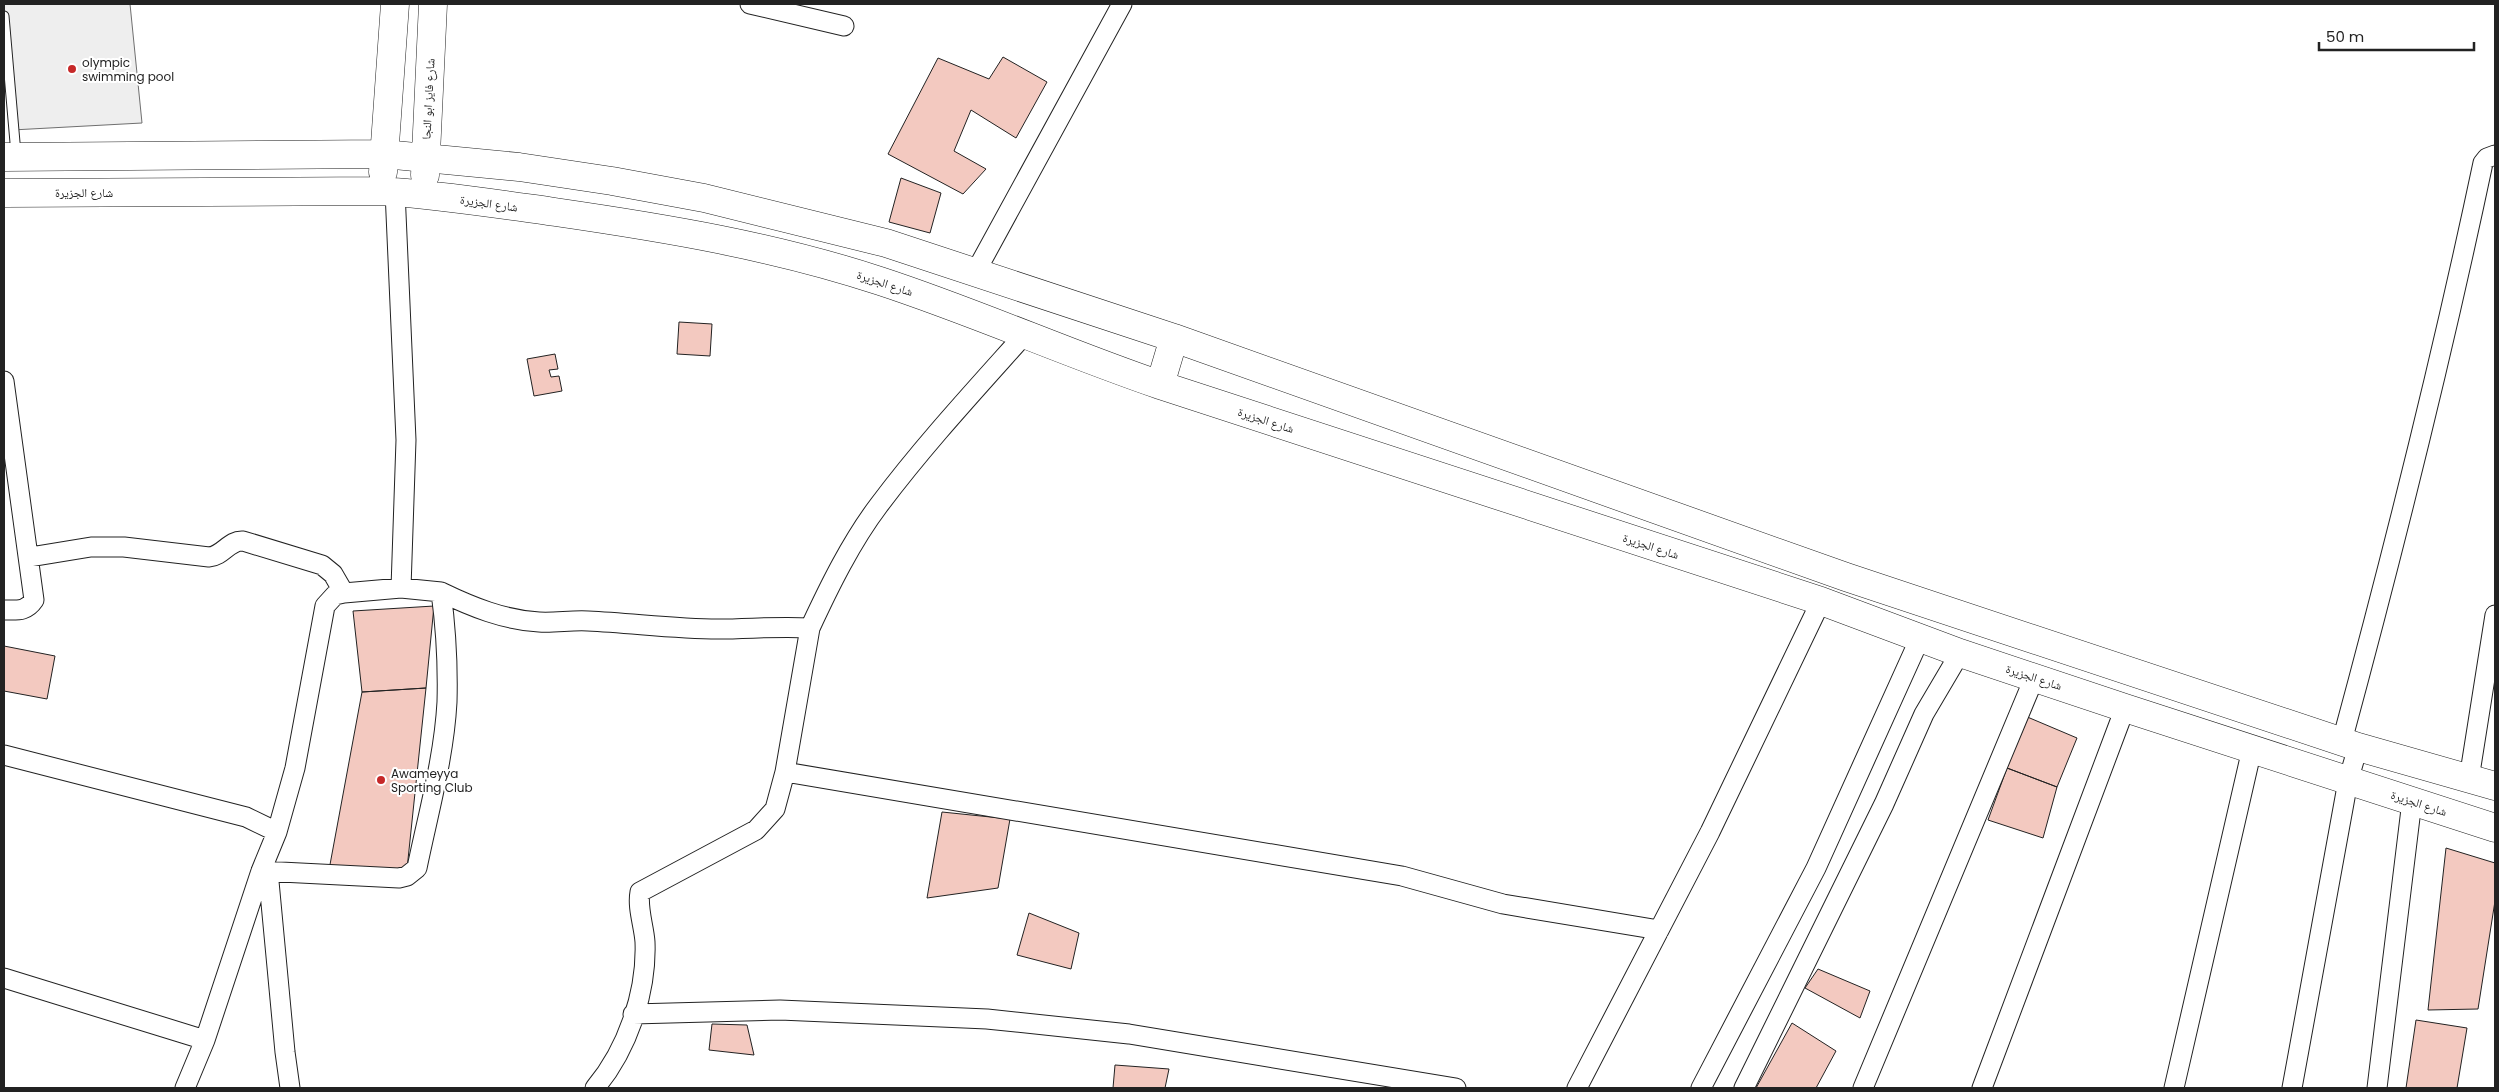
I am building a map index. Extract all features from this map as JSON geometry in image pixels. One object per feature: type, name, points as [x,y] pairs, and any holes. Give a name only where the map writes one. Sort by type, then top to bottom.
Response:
[{"type":"main road","points":[[389,191],[384,154],[395,4]]},
{"type":"main road","name":"شارع فايز ابو النجا","points":[[424,194],[433,4]]},
{"type":"main road","points":[[10,157],[384,154],[425,157],[547,171],[704,198],[886,244],[1174,338],[1846,577],[2350,744],[2495,786]]},
{"type":"main road","name":"شارع الجزيرة","points":[[4,193],[389,191],[424,194],[649,226],[726,240],[878,280],[1160,386],[1819,601],[1960,653],[2495,828]]},
{"type":"main road","points":[[1160,386],[1174,338]]},
{"type":"main road","points":[[1813,565],[1819,601]]},
{"type":"main road","points":[[1819,601],[1846,577]]},
{"type":"street","points":[[750,4],[844,26]]},
{"type":"street","points":[[976,273],[1122,4]]},
{"type":"street","points":[[2292,1088],[2348,781],[2350,744],[2378,608],[2449,323],[2483,163],[2487,158],[2495,155]]},
{"type":"street","points":[[389,191],[406,440],[401,588]]},
{"type":"street","points":[[594,1088],[617,1058],[633,1014],[643,972],[645,942],[640,892],[756,830],[775,809],[785,772],[810,628],[851,549],[877,506],[972,391],[1025,334]]},
{"type":"street","points":[[4,382],[30,557],[34,600],[29,607],[23,610],[4,610]]},
{"type":"street","points":[[30,557],[91,547],[124,547],[209,557],[222,553],[233,543],[243,541],[322,565],[333,574],[344,593]]},
{"type":"street","points":[[185,1088],[205,1040],[277,832],[295,768],[325,606],[336,595],[401,588],[441,592],[470,606],[505,617],[538,622],[588,621],[718,629],[778,626],[810,628]]},
{"type":"street","points":[[265,871],[399,878],[407,876],[417,868],[439,759],[447,704],[447,641],[441,592]]},
{"type":"street","points":[[1577,1088],[1714,823],[1819,601]]},
{"type":"street","points":[[2469,779],[2495,615]]},
{"type":"street","points":[[1702,1088],[1816,868],[1920,638]]},
{"type":"street","points":[[1744,1088],[1884,804],[1924,714],[1960,653]]},
{"type":"street","points":[[1863,1088],[2035,676]]},
{"type":"street","points":[[1982,1088],[2125,708]]},
{"type":"street","points":[[2174,1088],[2252,749]]},
{"type":"street","points":[[4,755],[246,817],[277,832]]},
{"type":"street","points":[[785,772],[1402,876],[1503,904],[1660,930]]},
{"type":"street","points":[[2377,1088],[2412,801]]},
{"type":"street","points":[[265,871],[290,1088]]},
{"type":"street","points":[[4,978],[205,1040]]},
{"type":"street","points":[[633,1014],[780,1010],[987,1020],[1129,1034],[1456,1088]]},
{"type":"lane","points":[[4,16],[10,157]]},
{"type":"shaded area","name":"olympic swimming pool","points":[[4,4],[130,4],[142,123],[12,130]]},
{"type":"building","points":[[1003,57],[1047,82],[1016,138],[971,110],[954,151],[986,169],[963,194],[888,154],[938,58],[989,79]]},
{"type":"building","points":[[901,178],[941,193],[930,233],[889,222]]},
{"type":"building","points":[[679,322],[712,324],[710,356],[677,354]]},
{"type":"building","points":[[555,354],[558,369],[549,370],[551,377],[559,376],[562,391],[534,396],[527,359]]},
{"type":"building","points":[[434,606],[426,688],[362,692],[353,611]]},
{"type":"building","points":[[4,646],[55,656],[47,699],[4,691]]},
{"type":"building","name":"Awameyya Sporting Club","points":[[426,688],[407,869],[329,870],[362,692]]},
{"type":"building","points":[[2025,716],[2077,738],[2057,787],[2007,768]]},
{"type":"building","points":[[2007,768],[2057,787],[2043,838],[1988,820]]},
{"type":"building","points":[[942,812],[1010,819],[998,888],[927,898]]},
{"type":"building","points":[[2446,848],[2495,863],[2495,901],[2478,1009],[2428,1010]]},
{"type":"building","points":[[1029,913],[1079,933],[1071,969],[1017,955]]},
{"type":"building","points":[[1818,969],[1870,991],[1860,1018],[1805,988]]},
{"type":"building","points":[[2416,1020],[2467,1028],[2457,1088],[2406,1088]]},
{"type":"building","points":[[1792,1023],[1836,1051],[1816,1088],[1756,1088]]},
{"type":"building","points":[[712,1024],[747,1025],[754,1055],[709,1050]]},
{"type":"building","points":[[1115,1065],[1169,1069],[1165,1088],[1113,1088]]},
{"type":"place","name":"olympic swimming pool","points":[[72,69]]},
{"type":"place","name":"Awameyya Sporting Club","points":[[381,780]]}]
